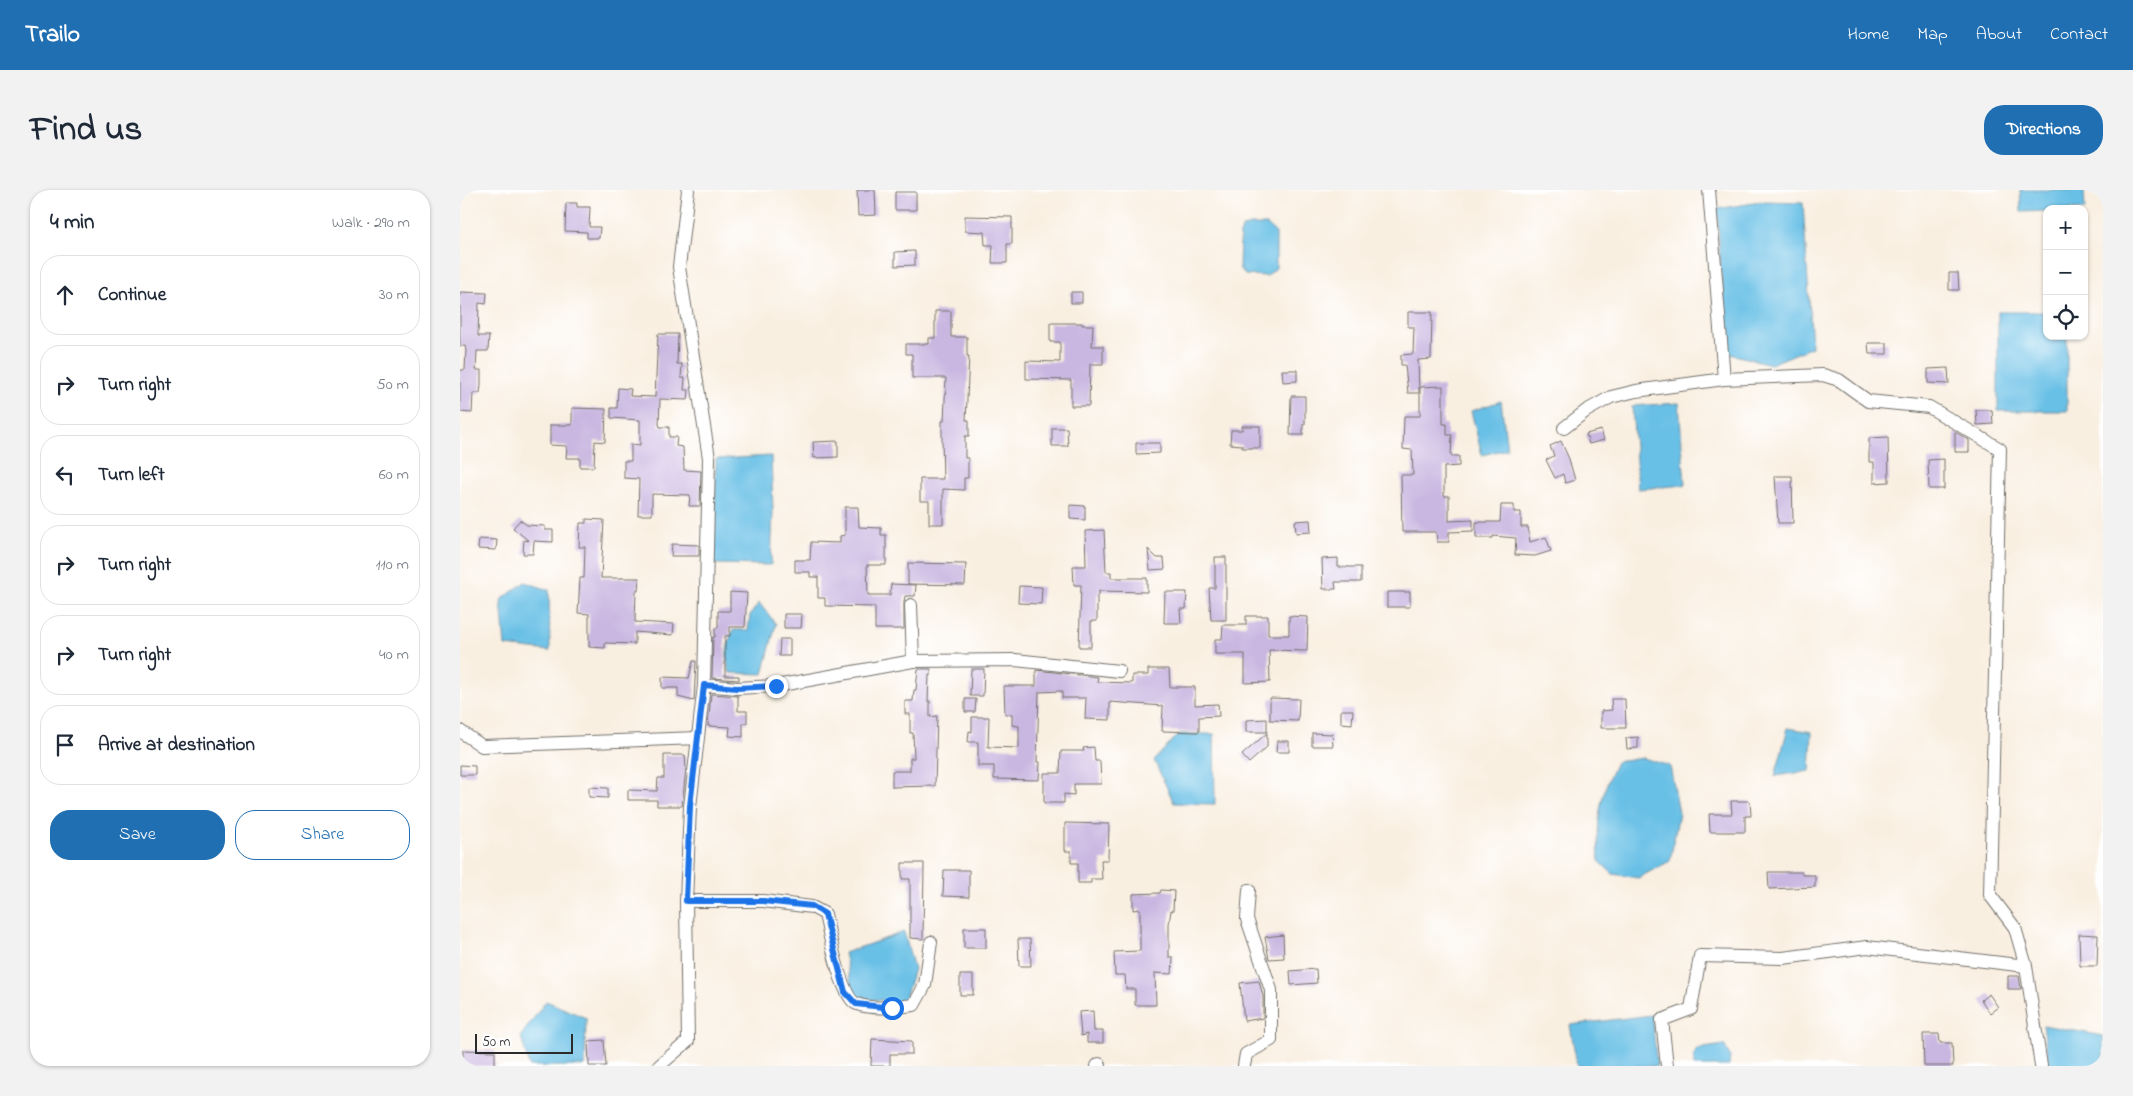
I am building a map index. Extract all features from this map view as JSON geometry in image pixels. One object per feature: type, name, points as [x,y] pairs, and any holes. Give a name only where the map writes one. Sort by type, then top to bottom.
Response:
[{"type":"street","points":[[659,1066],[688,1040],[686,901],[690,806],[704,685],[709,458],[679,267],[688,190]]},
{"type":"street","points":[[1710,190],[1724,378]]},
{"type":"street","points":[[1564,428],[1586,411],[1611,398],[1636,392],[1724,378],[1823,375],[1839,380],[1868,401],[1929,407],[2000,449],[1990,895],[2016,928],[2026,966],[2041,1066]]},
{"type":"street","points":[[911,605],[913,661]]},
{"type":"street","points":[[704,685],[737,688],[776,686],[913,661],[1015,660],[1119,671]]},
{"type":"street","points":[[460,732],[482,746],[698,738]]},
{"type":"street","points":[[1244,1066],[1246,1054],[1271,1040],[1271,990],[1248,919],[1249,890]]},
{"type":"street","points":[[686,901],[763,901],[812,906],[825,914],[845,992],[856,1004],[892,1008],[914,1005],[924,985],[931,942]]},
{"type":"street","points":[[1667,1066],[1662,1020],[1691,1009],[1700,956],[1783,958],[1867,947],[2026,966]]},
{"type":"water","points":[[2020,190],[2084,190],[2085,205],[2043,205],[2043,211],[2021,212]]},
{"type":"water","points":[[1760,202],[1803,203],[1812,347],[1771,364],[1726,353],[1717,209]]},
{"type":"water","points":[[1267,225],[1276,233],[1276,268],[1267,276],[1245,275],[1239,268],[1240,235],[1243,227]]},
{"type":"water","points":[[1998,312],[2043,312],[2043,340],[2067,340],[2067,411],[1998,411]]},
{"type":"water","points":[[1501,401],[1507,449],[1482,455],[1471,411]]},
{"type":"water","points":[[1679,403],[1685,485],[1638,489],[1632,406]]},
{"type":"water","points":[[771,456],[773,511],[771,565],[713,564],[716,459]]},
{"type":"water","points":[[525,582],[549,590],[550,651],[505,646],[501,600]]},
{"type":"water","points":[[759,603],[776,624],[763,674],[730,673],[727,652],[733,630],[748,630],[750,615]]},
{"type":"water","points":[[1788,728],[1812,732],[1810,771],[1775,776]]},
{"type":"water","points":[[1179,734],[1214,734],[1215,804],[1174,803],[1154,760]]},
{"type":"water","points":[[1643,758],[1670,766],[1679,813],[1670,861],[1638,878],[1613,874],[1599,861],[1598,833],[1602,799],[1616,762]]},
{"type":"water","points":[[904,932],[914,969],[904,1002],[854,998],[844,953]]},
{"type":"water","points":[[546,1001],[586,1018],[585,1066],[529,1066],[521,1036]]},
{"type":"water","points":[[1652,1015],[1657,1066],[1577,1066],[1570,1025]]},
{"type":"water","points":[[2043,1025],[2103,1036],[2103,1066],[2049,1066]]},
{"type":"water","points":[[1724,1045],[1730,1056],[1729,1066],[1694,1066],[1694,1055],[1697,1049]]},
{"type":"building","points":[[857,190],[875,190],[876,215],[858,216]]},
{"type":"building","points":[[895,192],[916,192],[916,210],[895,210]]},
{"type":"building","points":[[566,203],[577,203],[577,207],[590,207],[589,227],[600,227],[599,238],[587,238],[587,232],[565,231]]},
{"type":"building","points":[[965,216],[1012,217],[1012,244],[1007,244],[1007,263],[992,263],[993,245],[985,245],[984,232],[965,231]]},
{"type":"building","points":[[915,251],[915,265],[895,266],[895,252]]},
{"type":"building","points":[[1949,273],[1958,273],[1959,290],[1949,290]]},
{"type":"building","points":[[460,292],[487,293],[486,304],[479,303],[478,336],[489,336],[488,351],[477,351],[476,370],[481,370],[481,385],[480,393],[473,393],[472,413],[460,412],[460,370],[465,370],[466,350],[465,346],[460,346]]},
{"type":"building","points":[[1071,292],[1082,292],[1082,303],[1071,303]]},
{"type":"building","points":[[935,311],[951,311],[951,337],[967,337],[967,356],[969,356],[966,420],[969,420],[969,436],[965,436],[965,458],[968,458],[968,478],[964,478],[964,490],[943,489],[943,524],[929,524],[929,501],[920,501],[920,479],[943,479],[942,421],[944,421],[946,378],[912,378],[912,354],[906,354],[906,344],[929,344],[929,338],[935,338]]},
{"type":"building","points":[[1408,312],[1432,312],[1431,359],[1418,360],[1419,393],[1408,393],[1405,365],[1401,365],[1401,355],[1413,354],[1414,327],[1408,327]]},
{"type":"building","points":[[1050,323],[1093,325],[1092,346],[1103,346],[1103,364],[1090,364],[1089,406],[1071,406],[1071,380],[1026,379],[1026,361],[1060,362],[1060,342],[1050,342]]},
{"type":"building","points":[[658,334],[678,334],[677,364],[682,364],[681,378],[685,378],[684,390],[689,390],[688,400],[660,399],[659,424],[660,427],[669,427],[669,437],[677,437],[676,446],[683,447],[684,470],[701,471],[700,506],[689,506],[690,495],[652,494],[652,515],[638,515],[639,479],[624,478],[624,461],[631,461],[631,444],[640,445],[640,420],[611,418],[611,408],[617,408],[618,388],[631,389],[630,396],[655,397]]},
{"type":"building","points":[[1868,343],[1887,343],[1887,354],[1869,354]]},
{"type":"building","points":[[1948,368],[1949,384],[1928,383],[1928,369]]},
{"type":"building","points":[[1282,370],[1297,370],[1297,381],[1283,382]]},
{"type":"building","points":[[1443,386],[1443,424],[1447,424],[1447,435],[1452,435],[1451,456],[1459,456],[1459,466],[1444,467],[1444,496],[1449,496],[1449,521],[1473,520],[1473,531],[1449,532],[1449,542],[1437,542],[1436,532],[1402,532],[1401,475],[1413,475],[1412,450],[1403,449],[1404,416],[1420,416],[1420,387]]},
{"type":"building","points":[[1291,396],[1305,396],[1303,435],[1290,435]]},
{"type":"building","points":[[572,408],[606,409],[605,442],[595,441],[594,467],[580,467],[580,458],[566,458],[567,446],[550,445],[550,425],[572,425]]},
{"type":"building","points":[[1976,410],[1992,410],[1993,424],[1977,425]]},
{"type":"building","points":[[1242,426],[1260,426],[1260,448],[1242,448],[1242,445],[1230,444],[1231,430],[1242,430]]},
{"type":"building","points":[[1052,428],[1067,428],[1068,446],[1052,446]]},
{"type":"building","points":[[1601,430],[1604,440],[1589,444],[1586,434]]},
{"type":"building","points":[[1955,432],[1969,440],[1969,452],[1955,452]]},
{"type":"building","points":[[1888,437],[1889,482],[1874,483],[1874,462],[1869,462],[1869,438]]},
{"type":"building","points":[[838,441],[838,457],[814,458],[813,442]]},
{"type":"building","points":[[1561,441],[1575,480],[1565,483],[1563,474],[1555,478],[1546,460],[1554,456],[1550,446]]},
{"type":"building","points":[[1136,443],[1160,443],[1160,453],[1136,454]]},
{"type":"building","points":[[1944,459],[1944,489],[1929,489],[1928,460]]},
{"type":"building","points":[[1775,476],[1792,476],[1793,523],[1778,523]]},
{"type":"building","points":[[1070,505],[1085,506],[1085,520],[1070,519]]},
{"type":"building","points":[[1501,505],[1514,505],[1514,512],[1521,512],[1521,527],[1528,527],[1530,542],[1546,537],[1551,551],[1535,556],[1515,555],[1516,538],[1493,536],[1493,538],[1476,538],[1476,522],[1500,522]]},
{"type":"building","points":[[845,507],[858,507],[859,527],[881,528],[881,535],[886,535],[886,565],[867,565],[868,595],[890,595],[891,584],[916,585],[915,596],[905,596],[904,629],[875,629],[875,607],[825,606],[825,598],[818,598],[818,577],[810,577],[810,572],[795,572],[795,560],[810,560],[811,542],[840,543],[840,536],[845,535]]},
{"type":"building","points":[[586,519],[604,520],[601,578],[639,578],[638,591],[636,591],[635,622],[674,624],[673,635],[635,632],[635,644],[605,643],[605,648],[589,647],[589,614],[578,613],[580,578],[584,578],[585,547],[579,547],[580,523],[586,523]]},
{"type":"building","points":[[520,520],[527,525],[545,526],[545,530],[553,530],[553,542],[534,541],[533,554],[523,554],[524,540],[529,541],[513,528]]},
{"type":"building","points":[[1310,520],[1311,532],[1296,533],[1295,521]]},
{"type":"building","points":[[1104,530],[1106,572],[1111,572],[1111,578],[1147,578],[1147,592],[1099,591],[1099,595],[1097,595],[1097,621],[1091,621],[1091,647],[1079,647],[1081,585],[1074,585],[1073,566],[1086,566],[1085,531]]},
{"type":"building","points":[[479,539],[497,540],[496,550],[478,549]]},
{"type":"building","points":[[672,544],[699,545],[699,556],[671,556]]},
{"type":"building","points":[[1148,549],[1157,558],[1164,558],[1165,569],[1150,570]]},
{"type":"building","points":[[1215,557],[1226,557],[1226,620],[1211,620],[1209,588],[1215,588]]},
{"type":"building","points":[[1338,558],[1338,567],[1361,567],[1361,582],[1335,582],[1336,589],[1323,589],[1322,559]]},
{"type":"building","points":[[908,563],[966,564],[965,585],[908,584]]},
{"type":"building","points":[[1019,586],[1042,587],[1041,604],[1018,603]]},
{"type":"building","points":[[730,592],[747,593],[745,627],[730,627],[730,636],[725,636],[725,676],[739,676],[739,680],[712,678],[713,637],[715,637],[715,628],[718,628],[718,611],[730,611]]},
{"type":"building","points":[[1165,592],[1187,592],[1186,609],[1180,609],[1181,623],[1164,623]]},
{"type":"building","points":[[1387,592],[1410,592],[1410,607],[1387,607]]},
{"type":"building","points":[[784,614],[802,614],[801,628],[784,628]]},
{"type":"building","points":[[1246,616],[1268,616],[1268,635],[1289,635],[1289,616],[1308,617],[1307,651],[1269,650],[1270,682],[1245,683],[1245,654],[1215,654],[1215,639],[1222,639],[1223,625],[1246,625]]},
{"type":"building","points":[[780,639],[790,639],[790,656],[779,656]]},
{"type":"building","points":[[693,661],[696,661],[694,701],[678,697],[678,688],[662,688],[662,677],[689,678]]},
{"type":"building","points":[[918,669],[931,669],[928,701],[930,701],[930,717],[937,716],[935,786],[892,787],[892,771],[910,771],[910,758],[914,758],[913,733],[910,733],[910,714],[905,714],[905,701],[913,701]]},
{"type":"building","points":[[971,669],[984,669],[983,696],[970,696]]},
{"type":"building","points":[[1148,669],[1169,669],[1170,687],[1195,687],[1195,705],[1218,704],[1219,716],[1199,717],[1199,732],[1162,731],[1163,706],[1110,702],[1110,720],[1085,719],[1086,698],[1062,698],[1062,691],[1039,692],[1037,762],[1040,762],[1039,780],[994,779],[994,766],[978,766],[978,742],[968,742],[969,731],[972,732],[972,717],[989,717],[988,747],[1019,748],[1019,726],[1012,725],[1012,714],[1005,714],[1004,686],[1036,686],[1036,670],[1098,677],[1097,682],[1132,683],[1132,675],[1148,675]]},
{"type":"building","points":[[711,694],[738,696],[738,711],[747,711],[747,723],[743,723],[743,737],[729,736],[730,727],[708,726]]},
{"type":"building","points":[[1270,698],[1299,699],[1298,721],[1270,720]]},
{"type":"building","points":[[965,699],[976,699],[975,712],[965,712]]},
{"type":"building","points":[[1611,699],[1625,699],[1626,728],[1601,728],[1601,711],[1612,710]]},
{"type":"building","points":[[1341,710],[1353,710],[1352,724],[1341,723]]},
{"type":"building","points":[[1267,719],[1267,732],[1246,732],[1246,720]]},
{"type":"building","points":[[1267,733],[1267,747],[1249,763],[1242,755]]},
{"type":"building","points":[[1312,733],[1332,734],[1333,746],[1312,746]]},
{"type":"building","points":[[1638,737],[1638,748],[1627,749],[1626,738]]},
{"type":"building","points":[[1277,741],[1289,741],[1289,752],[1276,752]]},
{"type":"building","points":[[1094,747],[1095,761],[1100,761],[1101,784],[1074,784],[1074,795],[1064,794],[1064,803],[1044,803],[1044,773],[1060,773],[1061,751],[1084,751],[1083,748]]},
{"type":"building","points":[[664,755],[685,755],[686,768],[682,806],[657,806],[657,800],[628,800],[628,790],[657,791],[658,778],[664,778]]},
{"type":"building","points":[[460,765],[475,766],[475,775],[460,775]]},
{"type":"building","points":[[589,787],[608,788],[608,798],[589,797]]},
{"type":"building","points":[[1731,801],[1750,801],[1751,816],[1745,816],[1745,832],[1710,832],[1709,814],[1732,814]]},
{"type":"building","points":[[1065,823],[1109,824],[1108,860],[1101,860],[1102,879],[1091,879],[1091,883],[1078,883],[1078,863],[1071,863],[1071,851],[1065,851]]},
{"type":"building","points":[[902,863],[924,863],[923,939],[910,938],[910,879],[902,879]]},
{"type":"building","points":[[944,870],[969,870],[969,897],[943,896]]},
{"type":"building","points":[[1768,872],[1802,872],[1802,875],[1815,875],[1815,887],[1769,889]]},
{"type":"building","points":[[1161,890],[1174,891],[1173,911],[1171,910],[1169,924],[1169,957],[1173,957],[1172,974],[1155,973],[1156,1005],[1135,1005],[1135,989],[1126,989],[1125,975],[1115,975],[1114,952],[1140,951],[1140,909],[1133,910],[1133,894],[1160,893]]},
{"type":"building","points":[[964,928],[986,928],[986,948],[964,948]]},
{"type":"building","points":[[2079,934],[2098,935],[2097,966],[2080,966]]},
{"type":"building","points":[[1283,935],[1284,958],[1269,959],[1265,937]]},
{"type":"building","points":[[1018,939],[1030,939],[1031,966],[1019,966]]},
{"type":"building","points":[[1316,969],[1317,983],[1291,985],[1290,971]]},
{"type":"building","points":[[960,975],[973,975],[973,995],[960,995]]},
{"type":"building","points":[[2008,976],[2019,976],[2021,989],[2008,989]]},
{"type":"building","points":[[1259,981],[1263,996],[1263,1018],[1244,1021],[1240,983]]},
{"type":"building","points":[[1989,994],[1998,1007],[1990,1013],[1981,1000]]},
{"type":"building","points":[[1093,1011],[1094,1031],[1103,1031],[1103,1043],[1087,1043],[1087,1034],[1081,1036],[1079,1012]]},
{"type":"building","points":[[1923,1034],[1939,1034],[1940,1043],[1952,1043],[1953,1066],[1924,1066]]},
{"type":"building","points":[[872,1039],[912,1041],[912,1054],[890,1054],[890,1066],[871,1066]]},
{"type":"building","points":[[604,1040],[606,1066],[589,1066],[588,1041]]},
{"type":"building","points":[[463,1050],[495,1051],[495,1066],[463,1066]]},
{"type":"route","points":[[776,686],[737,688],[704,685],[690,806],[686,901],[763,901],[812,906],[825,914],[845,992],[856,1004],[892,1008]]}]
